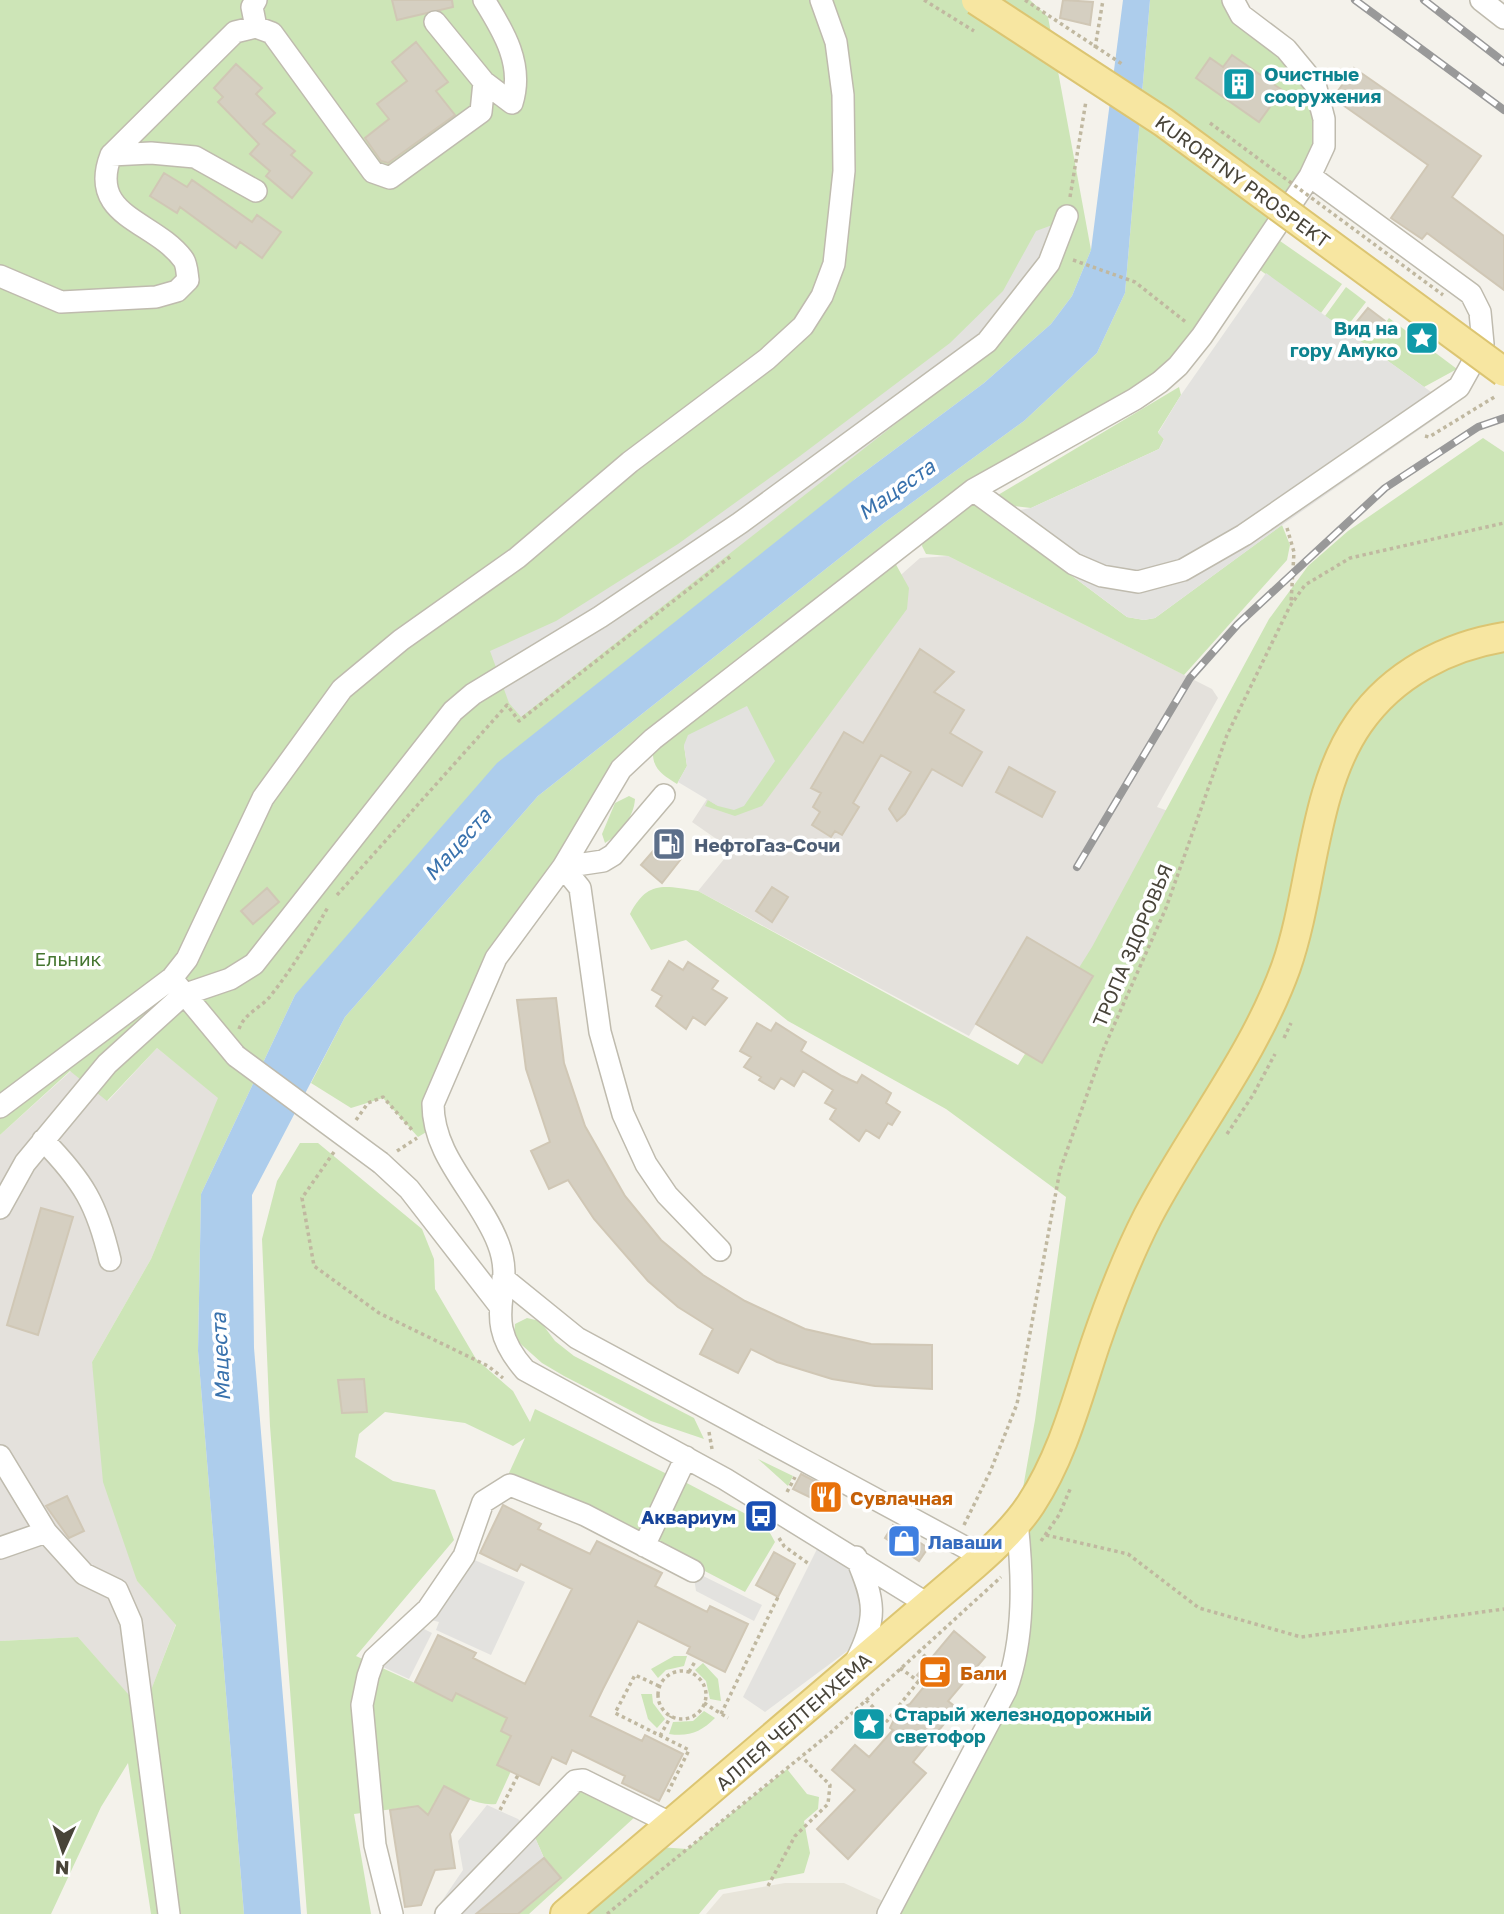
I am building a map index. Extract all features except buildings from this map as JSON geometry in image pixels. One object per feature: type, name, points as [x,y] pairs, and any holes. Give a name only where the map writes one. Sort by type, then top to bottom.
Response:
[{"type":"main road","name":"KURORTNY PROSPEKT","points":[[976,0],[1163,122],[1504,372]]},
{"type":"main road","name":"АЛЛЕЯ ЧЕЛТЕНХЕМА","points":[[565,1914],[929,1605],[994,1566],[1057,1456],[1079,1402],[1095,1346],[1124,1265],[1148,1216],[1255,1035],[1285,969],[1298,929],[1334,775],[1354,732],[1391,688],[1425,663],[1470,643],[1504,637]]},
{"type":"street","points":[[256,0],[251,7],[256,27]]},
{"type":"street","points":[[435,22],[484,82],[512,103],[517,86],[512,52],[484,0]]},
{"type":"street","points":[[0,1208],[25,1163],[43,1140],[177,986],[187,959],[263,798],[342,689],[401,640],[517,558],[630,462],[767,359],[803,326],[822,296],[834,264],[844,171],[843,95],[836,42],[821,0]]},
{"type":"street","points":[[929,1605],[856,1557],[686,1457],[524,1370],[506,1347],[500,1329],[499,1305],[503,1278],[500,1246],[477,1199],[442,1149],[433,1128],[433,1104],[496,958],[563,867],[621,769],[653,739],[980,496],[1135,399],[1178,366],[1202,335],[1310,176],[1324,146],[1324,119],[1315,84],[1286,49],[1241,15],[1233,0]]},
{"type":"street","points":[[1480,0],[1504,18]]},
{"type":"street","points":[[0,276],[61,302],[156,297],[177,291],[188,280],[184,261],[146,226],[112,204],[105,189],[104,173],[111,155],[235,32],[256,27],[272,33],[373,172],[390,178],[481,112],[484,82]]},
{"type":"street","points":[[111,155],[151,153],[195,157],[256,191]]},
{"type":"street","points":[[980,496],[1074,564],[1102,576],[1138,582],[1184,570],[1411,423],[1460,387],[1483,344],[1480,312],[1471,294],[1310,176]]},
{"type":"street","points":[[0,1107],[177,986],[230,979],[254,964],[453,711],[473,694],[600,617],[740,523],[986,342],[1049,263],[1067,216]]},
{"type":"street","points":[[563,867],[603,861],[613,855],[664,795]]},
{"type":"street","points":[[563,867],[580,888],[600,1032],[623,1114],[646,1164],[667,1195],[719,1250]]},
{"type":"street","points":[[177,986],[239,1047],[387,1158],[499,1305]]},
{"type":"street","points":[[43,1140],[71,1169],[100,1217],[110,1260]]},
{"type":"street","points":[[503,1278],[577,1338],[994,1566]]},
{"type":"street","points":[[0,1456],[46,1532],[85,1574],[117,1590],[131,1622],[169,1914]]},
{"type":"street","points":[[644,1546],[686,1457]]},
{"type":"street","points":[[393,1914],[375,1845],[362,1705],[374,1660],[428,1609],[464,1556],[484,1502],[510,1485],[585,1514],[693,1571]]},
{"type":"street","points":[[888,1914],[1006,1690],[1017,1659],[1021,1590],[1017,1522]]},
{"type":"street","points":[[0,1548],[46,1532]]},
{"type":"street","points":[[850,1672],[867,1638],[873,1618],[872,1596],[856,1557]]},
{"type":"street","points":[[446,1914],[575,1781],[583,1780],[672,1824]]},
{"type":"path","points":[[1093,57],[1103,0]]},
{"type":"path","points":[[1067,216],[1087,97]]},
{"type":"path","points":[[1077,262],[1135,282],[1202,335]]},
{"type":"path","points":[[1411,423],[1423,436],[1429,437],[1504,391]]},
{"type":"path","points":[[1285,523],[1294,552],[1290,606]]},
{"type":"path","name":"ТРОПА ЗДОРОВЬЯ","points":[[962,1530],[990,1472],[1017,1404],[1037,1283],[1060,1170],[1103,1050],[1166,908],[1227,735],[1290,606],[1305,586],[1350,558],[1504,523]]},
{"type":"path","points":[[239,1047],[239,1031],[243,1018],[269,998],[293,967],[330,904],[507,705],[519,721],[740,550]]},
{"type":"path","points":[[353,1124],[368,1103],[383,1097],[418,1137],[387,1158]]},
{"type":"path","points":[[338,1145],[302,1198],[314,1266],[379,1313]]},
{"type":"path","points":[[708,1421],[713,1454]]},
{"type":"path","points":[[1046,1535],[1128,1554],[1199,1608],[1301,1637],[1504,1609]]},
{"type":"path","points":[[607,1914],[802,1757],[866,1700],[900,1668],[994,1566]]},
{"type":"path","points":[[721,1714],[778,1597]]},
{"type":"path","points":[[689,1672],[696,1660]]},
{"type":"path","points":[[866,1700],[887,1721],[920,1680],[900,1668]]},
{"type":"path","points":[[689,1672],[704,1686],[704,1703],[689,1718],[671,1716],[658,1702],[659,1686],[670,1674],[689,1672]]},
{"type":"path","points":[[659,1686],[635,1675],[615,1713],[690,1750],[666,1796]]},
{"type":"path","points":[[704,1703],[727,1718]]},
{"type":"path","points":[[660,1735],[671,1716]]},
{"type":"path","points":[[768,1886],[794,1836],[828,1804],[830,1785],[802,1757]]},
{"type":"path","points":[[500,1810],[518,1775]]},
{"type":"shaded area","points":[[1077,216],[990,350],[521,717],[509,703],[490,651],[556,621],[678,544],[800,456],[950,343],[1003,291],[1036,231]]},
{"type":"shaded area","points":[[1266,273],[1452,407],[1285,523],[1155,618],[1144,620],[1127,617],[991,515],[1031,508],[1159,449],[1164,439],[1158,433],[1181,395]]},
{"type":"shaded area","points":[[948,556],[1212,689],[1218,698],[1157,807],[1168,811],[1104,982],[1027,937],[969,1036],[698,891],[729,853],[728,847],[692,822],[707,799],[894,581],[920,558]]},
{"type":"shaded area","points":[[747,706],[775,761],[744,806],[734,810],[718,806],[678,782],[687,766],[684,745],[688,735]]},
{"type":"shaded area","points":[[157,1048],[219,1098],[151,1259],[92,1362],[137,1581],[176,1624],[143,1712],[78,1637],[0,1641],[0,1135],[71,1071],[108,1101]]},
{"type":"shaded area","points":[[820,1543],[840,1557],[854,1573],[866,1601],[863,1629],[850,1649],[765,1712],[743,1697]]},
{"type":"shaded area","points":[[454,1551],[525,1582],[491,1655],[436,1630],[439,1622],[427,1619],[420,1627],[432,1633],[409,1679],[368,1660],[416,1606]]},
{"type":"shaded area","points":[[693,1571],[762,1605],[754,1621],[696,1591]]},
{"type":"shaded area","points":[[487,1805],[518,1819],[533,1833],[544,1858],[476,1914],[433,1914],[463,1870],[458,1841]]},
{"type":"shaded area","points":[[785,1883],[844,1883],[883,1901],[880,1914],[706,1914],[723,1894]]},
{"type":"green space","name":"Ельник","points":[[0,0],[1030,0],[1048,17],[1091,250],[1072,296],[1051,324],[984,383],[855,479],[295,995],[201,1194],[198,1351],[244,1914],[151,1914],[128,1763],[101,1807],[51,1914],[0,1914],[0,1641],[78,1637],[143,1711],[176,1625],[137,1581],[103,1482],[92,1362],[151,1259],[218,1098],[157,1048],[107,1101],[70,1071],[0,1135]]},
{"type":"green space","points":[[1150,0],[1233,0],[1304,68],[1324,146],[1267,232],[1342,284],[1321,313],[1247,261],[1178,366],[973,490],[653,739],[496,958],[433,1128],[418,1137],[383,1098],[351,1108],[311,1083],[345,1017],[538,796],[884,523],[1024,421],[1097,353],[1125,293]]},
{"type":"green space","points":[[1346,287],[1366,302],[1349,324],[1372,341],[1389,318],[1457,369],[1424,387],[1325,316]]},
{"type":"green space","points":[[1179,387],[1181,395],[1158,432],[1164,439],[1159,449],[1031,508],[1015,506],[998,495]]},
{"type":"green space","points":[[1483,438],[1504,452],[1504,1914],[888,1914],[1006,1690],[1017,1522],[1035,1420],[1066,1197],[946,1109],[788,1021],[686,940],[651,950],[630,914],[643,895],[650,890],[666,887],[698,891],[1018,1065],[1092,947],[1269,619],[1308,566],[1348,531]]},
{"type":"green space","points":[[972,501],[1127,617],[1144,620],[1155,618],[1282,525],[1290,545],[1287,560],[1184,675],[948,556],[926,554],[922,546],[924,537]]},
{"type":"green space","points":[[894,561],[909,588],[907,609],[762,806],[735,816],[705,806],[708,800],[718,806],[684,745],[687,766],[677,784],[659,771],[654,762],[653,751]]},
{"type":"green space","points":[[629,796],[635,799],[629,818],[621,830],[605,843],[602,834],[615,803]]},
{"type":"green space","points":[[300,1143],[318,1143],[422,1229],[434,1259],[435,1289],[476,1359],[513,1391],[530,1422],[535,1409],[667,1474],[640,1536],[509,1473],[525,1438],[513,1446],[465,1423],[385,1412],[359,1434],[355,1457],[393,1481],[435,1490],[454,1540],[356,1656],[452,1700],[456,1693],[507,1718],[501,1731],[511,1736],[511,1771],[496,1804],[475,1802],[444,1786],[428,1815],[417,1806],[354,1814],[371,1914],[307,1914],[270,1426],[262,1239],[277,1181]]},
{"type":"green space","points":[[527,1318],[540,1321],[555,1341],[574,1356],[694,1418],[704,1439],[651,1421],[542,1363],[514,1338],[515,1324]]},
{"type":"green space","points":[[758,1459],[793,1476],[788,1486]]},
{"type":"green space","points":[[681,1480],[765,1524],[775,1542],[745,1592],[653,1544]]},
{"type":"green space","points":[[674,1656],[687,1656],[684,1666],[666,1670],[658,1678],[651,1669]]},
{"type":"green space","points":[[703,1663],[718,1679],[721,1701],[710,1699],[706,1681],[695,1670]]},
{"type":"green space","points":[[641,1694],[652,1694],[653,1703],[665,1719],[657,1728],[648,1719]]},
{"type":"green space","points":[[704,1711],[715,1718],[705,1727],[689,1734],[669,1734],[673,1722],[693,1721]]},
{"type":"green space","points":[[787,1769],[807,1794],[819,1797],[818,1809],[804,1821],[810,1853],[804,1873],[719,1890],[699,1914],[565,1914],[645,1846],[687,1849]]},
{"type":"green space","points":[[588,1790],[637,1815],[529,1914],[519,1914],[561,1879],[544,1858],[533,1833],[576,1791]]},
{"type":"water","name":"Мацеста","points":[[1123,0],[1150,0],[1125,293],[1097,353],[1024,421],[884,523],[538,796],[345,1017],[252,1195],[254,1348],[301,1914],[244,1914],[198,1351],[201,1194],[295,995],[497,763],[855,479],[984,383],[1051,324],[1072,296],[1091,250]]},
{"type":"railway","points":[[1355,0],[1504,110]]},
{"type":"railway","points":[[1424,0],[1504,62]]},
{"type":"railway","points":[[1077,867],[1190,678],[1238,624],[1385,488],[1478,427],[1504,418]]},
{"type":"place","name":"Очистные сооружения","points":[[1239,84]]},
{"type":"place","name":"Вид на гору Амуко","points":[[1422,338]]},
{"type":"place","name":"НефтоГаз-Сочи","points":[[669,844]]},
{"type":"place","name":"Сувлачная","points":[[826,1497]]},
{"type":"place","name":"Аквариум","points":[[761,1516]]},
{"type":"place","name":"Лаваши","points":[[904,1541]]},
{"type":"place","name":"Бали","points":[[935,1672]]},
{"type":"place","name":"Старый железнодорожный светофор","points":[[869,1724]]}]
